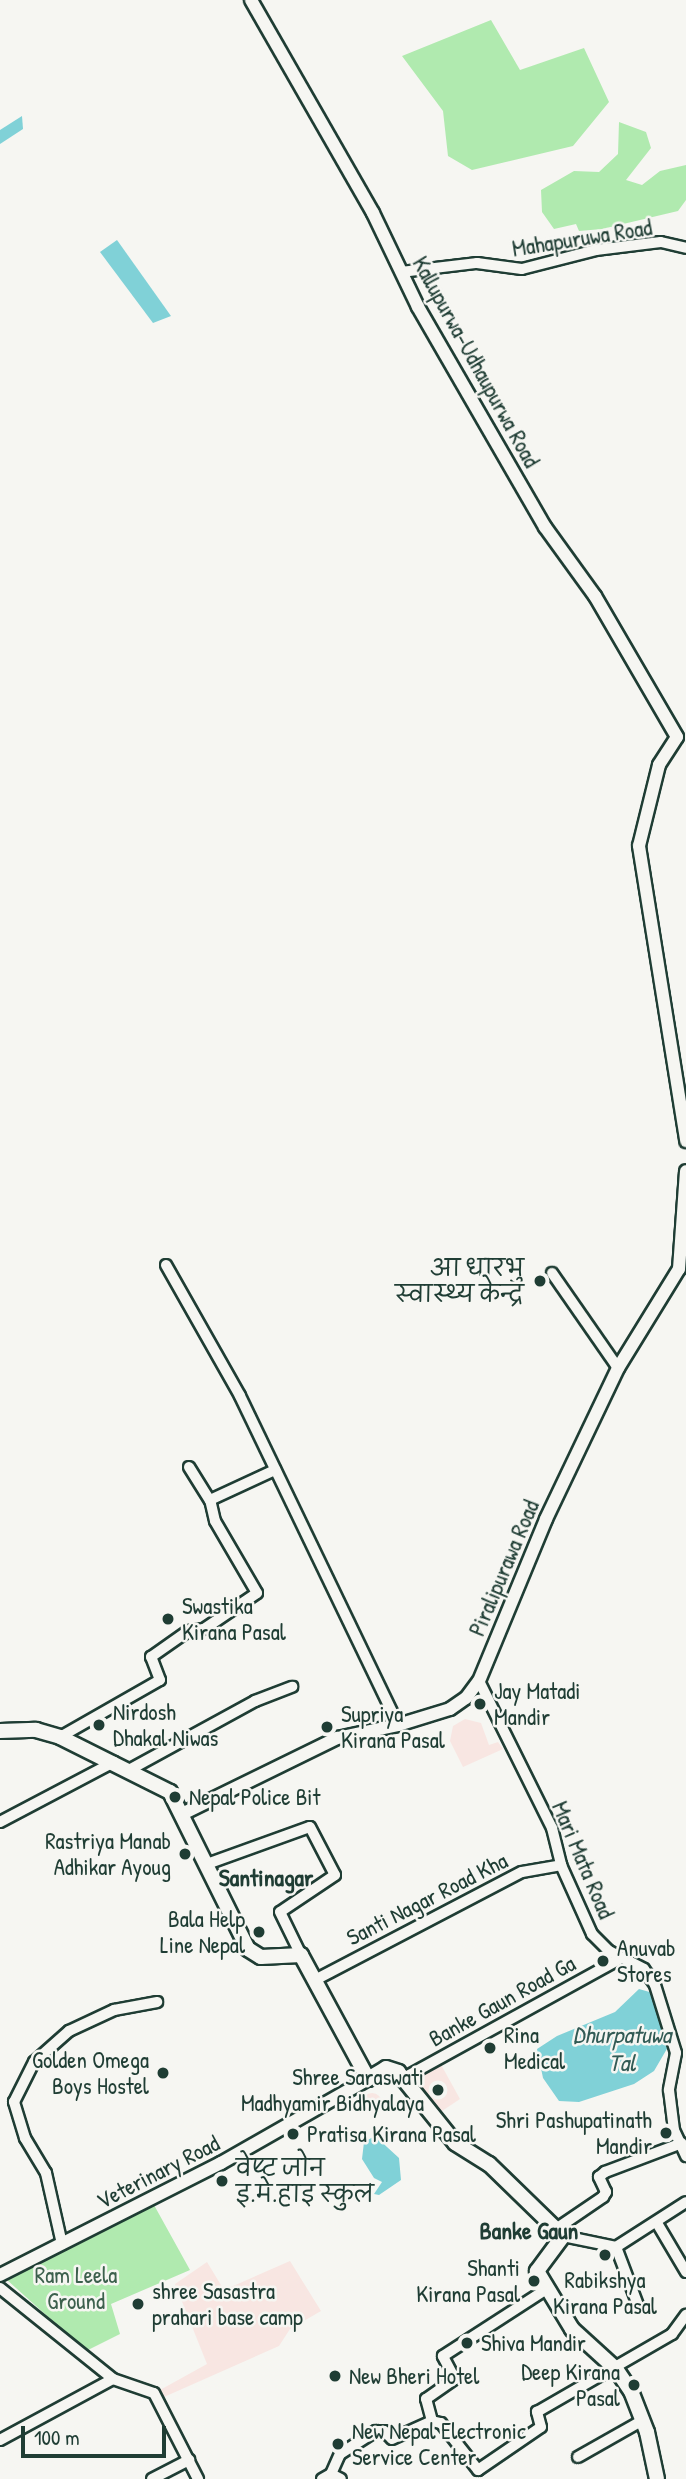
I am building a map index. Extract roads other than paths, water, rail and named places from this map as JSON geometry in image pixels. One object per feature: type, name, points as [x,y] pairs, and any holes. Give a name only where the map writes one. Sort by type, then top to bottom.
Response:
[{"type":"main road","points":[[0,1731],[36,1730],[60,1737],[170,1792],[248,1949],[261,1957],[300,1955],[368,2079],[386,2068],[398,2072],[455,2143],[489,2164],[559,2232],[537,2271],[572,2329],[616,2369],[643,2420],[657,2479]]},
{"type":"street","name":"Kallupurwa-Udhaupurwa Road","points":[[251,0],[373,214],[401,272],[545,527],[594,596],[682,736]]},
{"type":"street","name":"Mahapuruwa Road","points":[[401,272],[477,263],[523,270],[596,250],[661,242],[686,248]]},
{"type":"street","points":[[682,736],[659,765],[639,846],[686,1141]]},
{"type":"street","name":"Piralipurawa Road","points":[[182,1814],[337,1738],[398,1725],[450,1709],[479,1681],[546,1519],[618,1368],[679,1269],[686,1171]]},
{"type":"street","points":[[166,1265],[275,1470],[398,1725]]},
{"type":"street","points":[[552,1273],[618,1368]]},
{"type":"street","points":[[60,1737],[160,1680],[151,1657],[188,1631],[204,1629],[257,1593],[215,1521],[210,1500],[189,1467]]},
{"type":"street","points":[[210,1500],[275,1470]]},
{"type":"street","name":"Mari Mata Road","points":[[479,1681],[552,1828],[561,1865],[592,1934],[621,1958],[644,1969],[655,1986],[676,2053],[669,2090],[674,2130],[686,2156]]},
{"type":"street","points":[[129,1770],[255,1701],[292,1687]]},
{"type":"street","points":[[0,1822],[114,1762]]},
{"type":"street","points":[[208,1864],[310,1827],[335,1875],[280,1912],[300,1955]]},
{"type":"street","name":"Santi Nagar Road Kha","points":[[315,1980],[522,1872],[561,1865]]},
{"type":"street","name":"Banke Gaun Road Ga","points":[[402,2078],[621,1958]]},
{"type":"street","points":[[62,2244],[46,2173],[25,2138],[14,2102],[34,2062],[69,2031],[114,2010],[157,2002]]},
{"type":"street","name":"Veterinary Road","points":[[0,2275],[221,2163],[368,2079]]},
{"type":"street","points":[[559,2232],[603,2197],[606,2192],[599,2178],[605,2172],[682,2143]]},
{"type":"street","points":[[559,2232],[616,2247],[686,2202]]},
{"type":"street","points":[[657,2223],[686,2272]]},
{"type":"street","points":[[616,2247],[639,2308]]},
{"type":"street","points":[[0,2288],[113,2379],[154,2393],[198,2479]]},
{"type":"street","points":[[432,2421],[426,2399],[455,2379],[443,2356],[548,2288]]},
{"type":"street","points":[[331,2478],[341,2454],[376,2431],[384,2431],[392,2439],[432,2421],[441,2423],[478,2470],[541,2427],[537,2412],[552,2401],[616,2369],[672,2334],[686,2315]]},
{"type":"street","points":[[0,2440],[113,2379]]},
{"type":"street","points":[[578,2458],[643,2420]]},
{"type":"street","points":[[152,2479],[189,2460]]},
{"type":"water","points":[[22,116],[23,129],[0,144],[0,130]]},
{"type":"water","points":[[117,240],[171,316],[153,323],[100,252]]},
{"type":"water","name":"Dhurpatuwa Tal","points":[[639,1989],[653,1993],[668,2047],[654,2071],[634,2084],[579,2102],[559,2101],[543,2078],[537,2049],[557,2036],[615,2012]]},
{"type":"water","points":[[375,2136],[399,2158],[401,2180],[379,2195],[374,2194],[382,2182],[374,2178],[362,2159],[364,2142]]},
{"type":"place","name":"आ धारभु स्वास्थ्य केन्द्र","points":[[540,1281]]},
{"type":"place","name":"Swastika Kirana Pasal","points":[[168,1619]]},
{"type":"place","name":"Jay Matadi Mandir","points":[[480,1704]]},
{"type":"place","name":"Nirdosh Dhakal Niwas","points":[[99,1725]]},
{"type":"place","name":"Supriya Kirana Pasal","points":[[327,1727]]},
{"type":"place","name":"Nepal Police Bit","points":[[175,1797]]},
{"type":"place","name":"Rastriya Manab Adhikar Ayoug","points":[[185,1854]]},
{"type":"place","name":"Bala Help Line Nepal","points":[[259,1932]]},
{"type":"place","name":"Anuvab Stores","points":[[603,1961]]},
{"type":"place","name":"Rina Medical","points":[[490,2048]]},
{"type":"place","name":"Golden Omega Boys Hostel","points":[[163,2073]]},
{"type":"place","name":"Shree Saraswati Madhyamir Bidhyalaya","points":[[438,2090]]},
{"type":"place","name":"Shri Pashupatinath Mandir","points":[[666,2133]]},
{"type":"place","name":"Pratisa Kirana Pasal","points":[[293,2134]]},
{"type":"place","name":"वेष्ट जाेन इ.मे.हाइ स्कुल","points":[[222,2181]]},
{"type":"place","name":"Rabikshya Kirana Pasal","points":[[605,2255]]},
{"type":"place","name":"Shanti Kirana Pasal","points":[[534,2281]]},
{"type":"place","name":"shree Sasastra prahari base camp","points":[[138,2304]]},
{"type":"place","name":"Shiva Mandir","points":[[467,2343]]},
{"type":"place","name":"New Bheri Hotel","points":[[335,2376]]},
{"type":"place","name":"Deep Kirana Pasal","points":[[634,2385]]},
{"type":"place","name":"New Nepal Electronic Service Center","points":[[338,2444]]},
{"type":"district","name":"Santinagar","points":[[266,1878]]},
{"type":"district","name":"Banke Gaun","points":[[529,2231]]},
{"type":"park label","name":"Ram Leela Ground","points":[[76,2288]]}]
